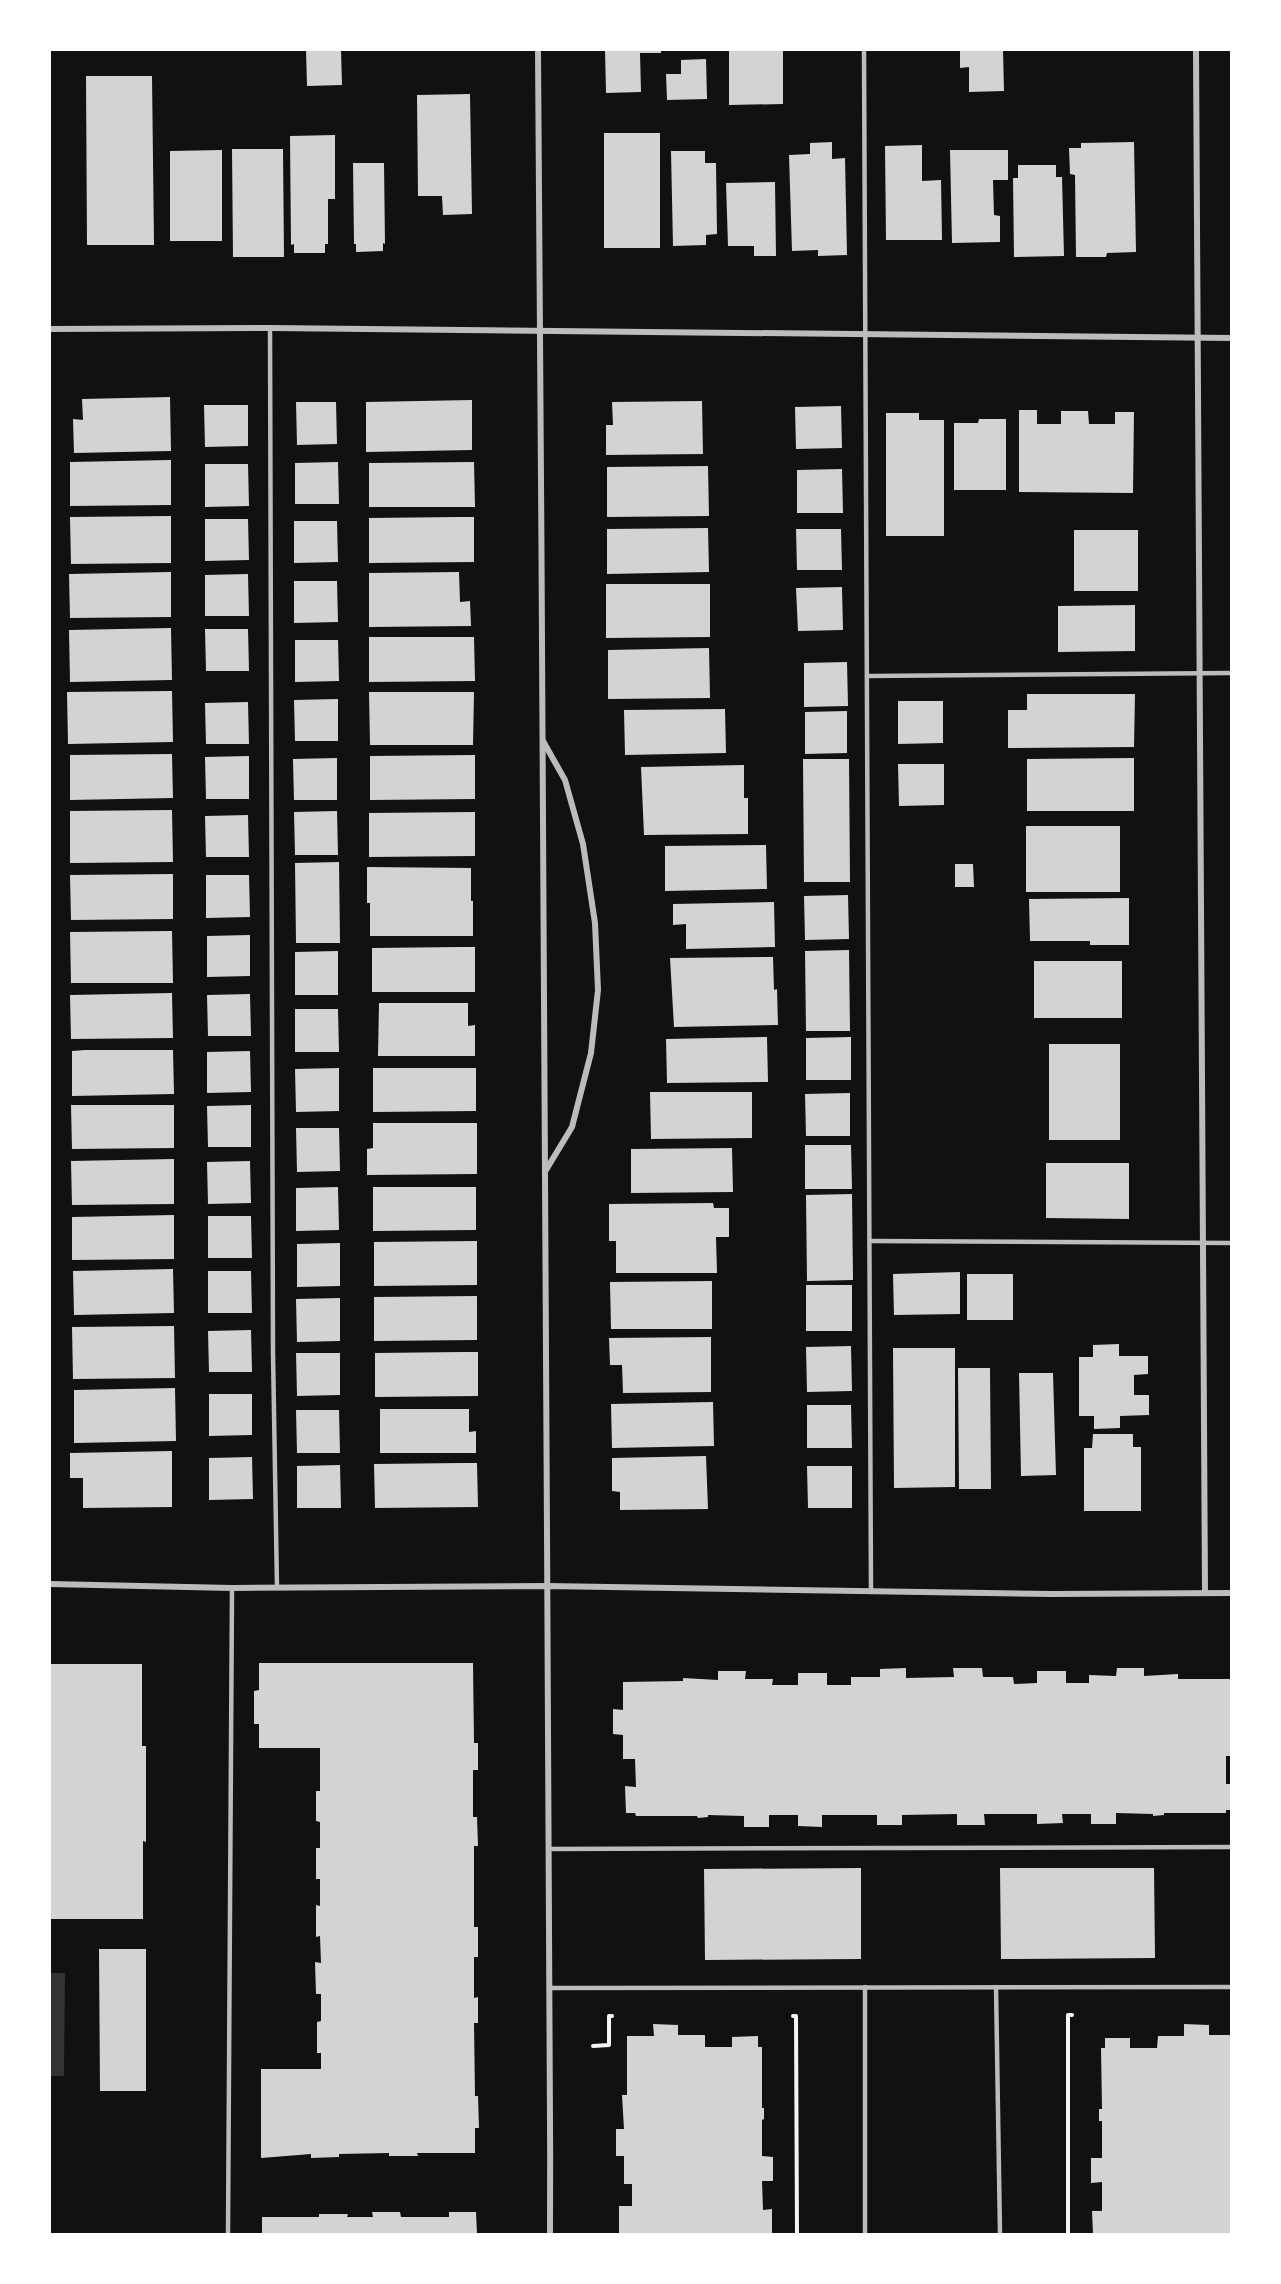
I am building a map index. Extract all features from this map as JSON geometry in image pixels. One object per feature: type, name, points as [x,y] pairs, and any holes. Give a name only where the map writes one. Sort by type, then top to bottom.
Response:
[{"type":"street","points":[[538,50],[548,1849],[551,1988],[550,2235]]},
{"type":"street","points":[[1197,50],[1205,1593]]},
{"type":"street","points":[[50,329],[270,328],[1232,338]]},
{"type":"street","points":[[543,740],[565,780],[583,844],[595,923],[598,990],[591,1053],[572,1127],[546,1171]]},
{"type":"street","points":[[50,1584],[232,1588],[547,1586],[871,1592],[1232,1593]]},
{"type":"lane","points":[[864,50],[871,1592]]},
{"type":"lane","points":[[270,328],[273,1353],[277,1588]]},
{"type":"lane","points":[[867,676],[1232,673]]},
{"type":"lane","points":[[870,1241],[1232,1243]]},
{"type":"lane","points":[[228,2235],[232,1588]]},
{"type":"lane","points":[[548,1849],[1232,1847]]},
{"type":"lane","points":[[865,1987],[865,2235]]},
{"type":"lane","points":[[996,1987],[1000,2235]]},
{"type":"lane","points":[[551,1988],[1232,1987]]},
{"type":"path","points":[[1068,2235],[1068,2015],[1079,2015]]},
{"type":"path","points":[[593,2046],[609,2045],[609,2016],[621,2016]]},
{"type":"path","points":[[784,2016],[796,2016],[797,2235]]},
{"type":"shaded area","points":[[50,1973],[65,1973],[64,2076],[50,2076]]},
{"type":"building","points":[[306,50],[341,50],[342,85],[307,86]]},
{"type":"building","points":[[605,50],[661,50],[661,53],[640,53],[641,92],[606,93]]},
{"type":"building","points":[[729,50],[783,50],[783,104],[729,105]]},
{"type":"building","points":[[960,50],[1003,50],[1004,91],[969,92],[969,67],[960,68]]},
{"type":"building","points":[[706,59],[707,99],[667,100],[666,74],[681,74],[681,60]]},
{"type":"building","points":[[86,76],[152,76],[154,245],[87,245]]},
{"type":"building","points":[[470,94],[472,214],[443,215],[442,196],[418,196],[417,95]]},
{"type":"building","points":[[604,133],[660,133],[660,248],[604,248]]},
{"type":"building","points":[[335,135],[335,199],[328,199],[328,244],[325,244],[325,253],[294,253],[294,244],[291,245],[290,136]]},
{"type":"building","points":[[832,142],[832,159],[845,158],[847,255],[818,256],[818,250],[792,251],[789,155],[810,154],[810,143]]},
{"type":"building","points":[[1134,142],[1136,252],[1107,253],[1106,257],[1076,257],[1075,175],[1070,174],[1069,148],[1081,148],[1081,143]]},
{"type":"building","points":[[922,145],[922,181],[941,180],[942,240],[886,240],[885,146]]},
{"type":"building","points":[[232,149],[283,149],[284,257],[233,257]]},
{"type":"building","points":[[222,150],[222,241],[170,241],[170,151]]},
{"type":"building","points":[[950,150],[1008,150],[1008,180],[993,180],[994,215],[1000,216],[1000,242],[952,243]]},
{"type":"building","points":[[671,151],[705,151],[705,163],[716,163],[717,234],[706,235],[706,245],[673,246]]},
{"type":"building","points":[[353,163],[384,163],[385,244],[383,243],[383,251],[356,252]]},
{"type":"building","points":[[1018,165],[1056,165],[1056,177],[1062,177],[1064,256],[1014,257],[1013,178],[1018,178]]},
{"type":"building","points":[[775,182],[776,256],[754,256],[754,246],[728,246],[726,183]]},
{"type":"building","points":[[170,397],[171,451],[74,453],[73,419],[83,420],[82,399]]},
{"type":"building","points":[[472,400],[472,450],[366,452],[366,402]]},
{"type":"building","points":[[702,401],[703,454],[606,455],[606,425],[613,425],[612,402]]},
{"type":"building","points":[[296,402],[336,402],[337,444],[297,445]]},
{"type":"building","points":[[204,405],[248,405],[248,446],[205,447]]},
{"type":"building","points":[[841,406],[842,448],[796,449],[795,407]]},
{"type":"building","points":[[1019,410],[1037,410],[1037,424],[1061,424],[1061,411],[1088,411],[1089,424],[1115,424],[1115,412],[1134,412],[1133,493],[1019,492]]},
{"type":"building","points":[[886,413],[919,413],[919,420],[944,420],[944,536],[886,536]]},
{"type":"building","points":[[979,419],[1006,419],[1006,490],[954,490],[954,423],[978,423]]},
{"type":"building","points":[[171,460],[171,505],[70,506],[70,462]]},
{"type":"building","points":[[338,462],[339,504],[295,504],[295,463]]},
{"type":"building","points":[[474,462],[475,507],[369,507],[369,463]]},
{"type":"building","points":[[205,464],[248,464],[249,506],[205,507]]},
{"type":"building","points":[[708,466],[709,516],[607,517],[607,467]]},
{"type":"building","points":[[842,469],[843,513],[797,513],[797,470]]},
{"type":"building","points":[[171,516],[171,563],[71,564],[70,517]]},
{"type":"building","points":[[474,517],[474,562],[369,563],[369,518]]},
{"type":"building","points":[[205,519],[248,519],[249,560],[205,561]]},
{"type":"building","points":[[294,521],[337,521],[338,562],[294,563]]},
{"type":"building","points":[[708,528],[709,572],[607,574],[607,529]]},
{"type":"building","points":[[796,529],[841,529],[842,570],[797,570]]},
{"type":"building","points":[[1074,530],[1138,530],[1138,591],[1074,591]]},
{"type":"building","points":[[171,572],[171,617],[70,618],[69,574]]},
{"type":"building","points":[[459,572],[460,602],[470,601],[471,626],[369,627],[369,573]]},
{"type":"building","points":[[248,574],[249,616],[205,616],[205,575]]},
{"type":"building","points":[[294,581],[337,581],[338,622],[294,623]]},
{"type":"building","points":[[606,584],[710,584],[710,637],[606,638]]},
{"type":"building","points":[[842,587],[843,630],[798,631],[796,588]]},
{"type":"building","points":[[1135,605],[1135,651],[1058,652],[1058,606]]},
{"type":"building","points":[[171,628],[172,680],[70,682],[69,630]]},
{"type":"building","points":[[205,629],[248,629],[249,671],[206,671]]},
{"type":"building","points":[[369,637],[474,637],[475,681],[369,682]]},
{"type":"building","points":[[295,640],[338,640],[339,681],[295,682]]},
{"type":"building","points":[[709,648],[710,698],[608,699],[608,650]]},
{"type":"building","points":[[847,662],[848,706],[804,707],[804,663]]},
{"type":"building","points":[[172,691],[173,742],[68,744],[67,692]]},
{"type":"building","points":[[369,692],[474,692],[473,745],[370,745]]},
{"type":"building","points":[[1027,694],[1135,694],[1134,747],[1008,748],[1008,710],[1027,710]]},
{"type":"building","points":[[338,699],[338,741],[295,741],[294,700]]},
{"type":"building","points":[[898,701],[943,701],[943,743],[898,744]]},
{"type":"building","points":[[248,702],[249,744],[206,744],[205,703]]},
{"type":"building","points":[[725,709],[726,753],[625,755],[624,710]]},
{"type":"building","points":[[847,711],[847,753],[805,754],[805,712]]},
{"type":"building","points":[[172,754],[173,798],[70,800],[70,755]]},
{"type":"building","points":[[475,755],[475,799],[370,800],[370,756]]},
{"type":"building","points":[[249,756],[249,799],[206,799],[205,757]]},
{"type":"building","points":[[337,758],[337,800],[294,800],[293,759]]},
{"type":"building","points":[[1134,758],[1134,811],[1027,811],[1027,759]]},
{"type":"building","points":[[803,759],[849,759],[850,882],[804,882]]},
{"type":"building","points":[[898,764],[944,764],[944,805],[899,806]]},
{"type":"building","points":[[744,765],[744,798],[748,798],[748,834],[644,835],[641,767]]},
{"type":"building","points":[[172,810],[173,862],[70,863],[70,811]]},
{"type":"building","points":[[337,811],[338,855],[295,855],[294,812]]},
{"type":"building","points":[[475,812],[475,856],[369,857],[369,813]]},
{"type":"building","points":[[248,815],[249,857],[206,857],[205,816]]},
{"type":"building","points":[[1026,826],[1120,826],[1120,892],[1026,892]]},
{"type":"building","points":[[766,845],[767,889],[665,891],[665,846]]},
{"type":"building","points":[[339,862],[340,943],[296,943],[295,863]]},
{"type":"building","points":[[955,864],[973,864],[974,887],[955,887]]},
{"type":"building","points":[[367,867],[471,868],[473,936],[370,936]]},
{"type":"building","points":[[173,874],[173,919],[71,920],[70,875]]},
{"type":"building","points":[[206,875],[249,875],[250,917],[206,918]]},
{"type":"building","points":[[848,895],[849,939],[805,940],[804,896]]},
{"type":"building","points":[[1129,898],[1129,945],[1090,945],[1090,941],[1030,941],[1029,899]]},
{"type":"building","points":[[774,902],[775,947],[686,949],[686,924],[673,925],[673,904]]},
{"type":"building","points":[[172,931],[173,983],[71,983],[70,932]]},
{"type":"building","points":[[250,935],[250,976],[207,977],[207,936]]},
{"type":"building","points":[[475,947],[475,992],[372,992],[372,948]]},
{"type":"building","points":[[849,950],[850,1031],[806,1031],[805,951]]},
{"type":"building","points":[[338,951],[338,995],[295,995],[295,952]]},
{"type":"building","points":[[773,957],[778,1025],[674,1027],[670,958]]},
{"type":"building","points":[[1034,961],[1122,961],[1122,1018],[1034,1018]]},
{"type":"building","points":[[172,993],[173,1038],[71,1039],[70,995]]},
{"type":"building","points":[[250,994],[251,1036],[208,1036],[207,995]]},
{"type":"building","points":[[379,1003],[468,1003],[468,1026],[475,1025],[475,1056],[378,1056]]},
{"type":"building","points":[[295,1009],[338,1009],[339,1052],[295,1052]]},
{"type":"building","points":[[767,1037],[768,1082],[667,1083],[666,1039]]},
{"type":"building","points":[[851,1037],[851,1080],[806,1080],[806,1038]]},
{"type":"building","points":[[1049,1044],[1120,1044],[1120,1140],[1049,1140]]},
{"type":"building","points":[[173,1050],[174,1094],[72,1096],[72,1051]]},
{"type":"building","points":[[250,1051],[251,1092],[207,1093],[207,1052]]},
{"type":"building","points":[[339,1068],[339,1111],[296,1112],[295,1069]]},
{"type":"building","points":[[373,1068],[476,1068],[476,1111],[373,1112]]},
{"type":"building","points":[[650,1092],[752,1092],[752,1138],[651,1139]]},
{"type":"building","points":[[850,1093],[850,1136],[806,1136],[805,1094]]},
{"type":"building","points":[[71,1105],[174,1105],[174,1148],[72,1149]]},
{"type":"building","points":[[251,1105],[251,1147],[208,1147],[207,1106]]},
{"type":"building","points":[[373,1123],[477,1123],[477,1174],[367,1175],[367,1149],[373,1148]]},
{"type":"building","points":[[296,1128],[339,1128],[340,1171],[297,1172]]},
{"type":"building","points":[[805,1145],[851,1145],[852,1189],[805,1189]]},
{"type":"building","points":[[732,1148],[733,1192],[631,1193],[631,1149]]},
{"type":"building","points":[[174,1159],[174,1204],[72,1205],[71,1161]]},
{"type":"building","points":[[250,1161],[251,1203],[208,1204],[207,1162]]},
{"type":"building","points":[[1046,1163],[1129,1163],[1129,1219],[1046,1218]]},
{"type":"building","points":[[338,1187],[339,1230],[296,1231],[296,1188]]},
{"type":"building","points":[[373,1187],[476,1187],[476,1230],[373,1231]]},
{"type":"building","points":[[852,1194],[853,1280],[807,1281],[806,1195]]},
{"type":"building","points":[[713,1203],[714,1208],[729,1208],[729,1237],[716,1237],[717,1273],[616,1273],[616,1241],[609,1241],[609,1204]]},
{"type":"building","points":[[174,1215],[174,1259],[72,1260],[72,1217]]},
{"type":"building","points":[[208,1216],[251,1216],[252,1258],[208,1258]]},
{"type":"building","points":[[477,1241],[477,1285],[374,1286],[374,1242]]},
{"type":"building","points":[[340,1243],[340,1286],[297,1287],[297,1244]]},
{"type":"building","points":[[173,1269],[174,1313],[74,1315],[73,1271]]},
{"type":"building","points":[[208,1271],[251,1271],[252,1313],[208,1313]]},
{"type":"building","points":[[960,1272],[960,1314],[894,1315],[893,1274]]},
{"type":"building","points":[[967,1274],[1013,1274],[1013,1320],[967,1320]]},
{"type":"building","points":[[712,1281],[712,1329],[611,1329],[610,1282]]},
{"type":"building","points":[[806,1285],[852,1285],[852,1331],[806,1331]]},
{"type":"building","points":[[477,1296],[477,1340],[374,1341],[374,1297]]},
{"type":"building","points":[[340,1298],[340,1341],[297,1342],[296,1299]]},
{"type":"building","points":[[174,1326],[175,1378],[73,1379],[72,1327]]},
{"type":"building","points":[[251,1330],[252,1372],[209,1372],[208,1331]]},
{"type":"building","points":[[711,1337],[711,1392],[623,1393],[622,1365],[610,1365],[609,1338]]},
{"type":"building","points":[[1119,1344],[1119,1356],[1148,1356],[1148,1374],[1134,1375],[1134,1395],[1149,1395],[1149,1415],[1120,1416],[1120,1428],[1094,1429],[1094,1416],[1079,1416],[1079,1357],[1093,1357],[1093,1345]]},
{"type":"building","points":[[851,1346],[852,1391],[807,1392],[806,1347]]},
{"type":"building","points":[[893,1348],[955,1348],[955,1487],[894,1488]]},
{"type":"building","points":[[478,1352],[478,1396],[375,1397],[375,1353]]},
{"type":"building","points":[[296,1353],[340,1353],[340,1395],[297,1396]]},
{"type":"building","points":[[958,1368],[990,1368],[991,1489],[959,1489]]},
{"type":"building","points":[[1019,1373],[1053,1373],[1056,1475],[1021,1476]]},
{"type":"building","points":[[175,1388],[176,1441],[74,1443],[74,1390]]},
{"type":"building","points":[[209,1394],[252,1394],[252,1435],[209,1436]]},
{"type":"building","points":[[713,1402],[714,1446],[612,1448],[611,1404]]},
{"type":"building","points":[[807,1405],[851,1405],[852,1448],[807,1448]]},
{"type":"building","points":[[380,1409],[469,1409],[469,1432],[476,1431],[476,1453],[380,1453]]},
{"type":"building","points":[[296,1410],[339,1410],[340,1453],[297,1453]]},
{"type":"building","points":[[1093,1434],[1133,1434],[1133,1447],[1141,1447],[1141,1511],[1084,1511],[1084,1448],[1092,1448]]},
{"type":"building","points":[[172,1451],[172,1507],[83,1508],[83,1478],[70,1478],[70,1453]]},
{"type":"building","points":[[706,1456],[708,1509],[620,1510],[620,1492],[612,1491],[612,1458]]},
{"type":"building","points":[[252,1457],[253,1499],[209,1500],[209,1458]]},
{"type":"building","points":[[477,1463],[478,1507],[375,1508],[374,1464]]},
{"type":"building","points":[[340,1465],[341,1508],[297,1508],[297,1466]]},
{"type":"building","points":[[807,1466],[852,1466],[852,1508],[808,1508]]},
{"type":"building","points":[[259,1663],[473,1663],[474,1743],[478,1743],[478,1770],[473,1770],[473,1817],[477,1817],[478,1846],[474,1846],[474,1927],[478,1927],[478,1957],[474,1957],[474,1998],[478,1997],[478,2023],[474,2023],[475,2096],[478,2096],[479,2128],[475,2128],[475,2153],[417,2153],[418,2156],[389,2156],[389,2153],[339,2154],[339,2157],[311,2158],[311,2154],[261,2158],[261,2069],[321,2069],[321,2053],[317,2053],[317,2022],[321,2021],[321,1994],[316,1994],[315,1962],[321,1963],[320,1936],[316,1937],[316,1905],[320,1906],[320,1879],[316,1879],[316,1848],[320,1848],[320,1822],[316,1821],[316,1791],[320,1791],[320,1748],[259,1748],[259,1724],[254,1724],[254,1691],[259,1690]]},
{"type":"building","points":[[50,1664],[142,1664],[142,1746],[146,1746],[143,1919],[50,1919]]},
{"type":"building","points":[[906,1668],[906,1678],[954,1677],[953,1668],[982,1668],[983,1677],[1013,1677],[1014,1684],[1037,1683],[1037,1671],[1066,1671],[1066,1683],[1089,1683],[1089,1675],[1116,1676],[1117,1668],[1144,1668],[1144,1676],[1178,1674],[1178,1679],[1232,1679],[1232,1756],[1226,1756],[1226,1784],[1232,1784],[1232,1810],[1226,1810],[1226,1813],[1164,1813],[1164,1815],[1153,1816],[1153,1814],[1116,1813],[1116,1824],[1091,1824],[1091,1814],[1062,1814],[1063,1823],[1037,1824],[1037,1814],[984,1814],[985,1825],[957,1825],[957,1814],[902,1815],[902,1825],[877,1825],[877,1815],[822,1815],[822,1827],[798,1826],[798,1815],[769,1815],[769,1827],[744,1827],[744,1816],[708,1815],[708,1817],[698,1818],[697,1816],[636,1816],[635,1813],[626,1813],[625,1786],[636,1787],[635,1759],[623,1759],[623,1735],[613,1734],[613,1709],[623,1710],[623,1682],[683,1681],[683,1678],[718,1680],[718,1671],[746,1671],[745,1679],[773,1679],[772,1685],[798,1685],[798,1673],[827,1673],[827,1685],[851,1685],[851,1677],[880,1677],[880,1669]]},
{"type":"building","points":[[861,1868],[861,1959],[705,1960],[704,1869]]},
{"type":"building","points":[[1000,1868],[1154,1868],[1155,1958],[1001,1959]]},
{"type":"building","points":[[99,1949],[146,1949],[146,2091],[100,2091]]},
{"type":"building","points":[[653,2024],[678,2025],[678,2035],[705,2035],[705,2047],[732,2047],[732,2037],[758,2036],[758,2047],[762,2047],[764,2119],[762,2120],[762,2156],[773,2157],[773,2181],[762,2181],[763,2210],[772,2209],[772,2234],[619,2234],[619,2206],[632,2206],[632,2184],[624,2184],[624,2156],[616,2156],[616,2129],[624,2129],[622,2095],[627,2095],[627,2036],[654,2036]]},
{"type":"building","points":[[1184,2024],[1209,2025],[1209,2035],[1232,2035],[1232,2234],[1093,2234],[1092,2211],[1102,2211],[1102,2182],[1091,2183],[1091,2158],[1102,2158],[1102,2121],[1099,2121],[1099,2109],[1102,2109],[1101,2048],[1105,2048],[1105,2038],[1130,2038],[1130,2048],[1157,2048],[1158,2036],[1184,2036]]},
{"type":"building","points":[[372,2212],[400,2212],[401,2217],[449,2217],[449,2212],[476,2212],[477,2234],[262,2234],[262,2217],[319,2217],[319,2214],[348,2214],[347,2217],[373,2217]]}]
